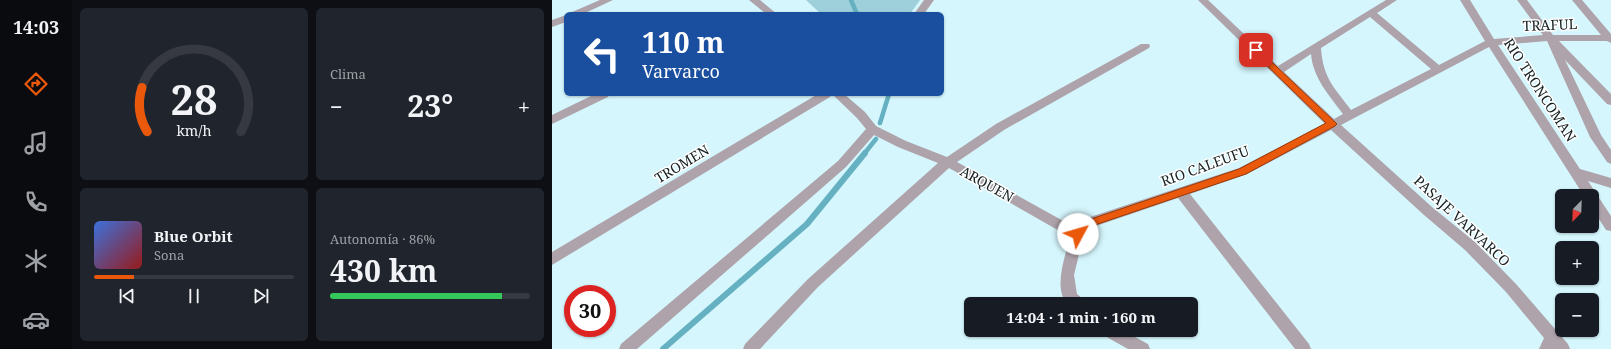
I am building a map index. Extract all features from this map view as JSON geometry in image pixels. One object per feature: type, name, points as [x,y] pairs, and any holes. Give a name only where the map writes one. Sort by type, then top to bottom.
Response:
[{"type":"street","points":[[580,12],[608,0]]},
{"type":"street","points":[[754,0],[768,12]]},
{"type":"street","points":[[920,12],[929,0]]},
{"type":"street","name":"PASAJE VARVARCO","points":[[1203,0],[1332,124],[1428,211],[1470,246],[1511,288],[1550,343],[1563,349]]},
{"type":"street","points":[[1277,71],[1392,0]]},
{"type":"street","name":"RIO TRONCOMAN","points":[[1465,0],[1586,189]]},
{"type":"street","points":[[1522,0],[1550,38],[1611,101]]},
{"type":"street","points":[[1577,0],[1610,39]]},
{"type":"street","points":[[1371,13],[1436,69]]},
{"type":"street","points":[[552,24],[564,19]]},
{"type":"street","points":[[1550,38],[1596,137],[1611,159]]},
{"type":"street","name":"TRAFUL","points":[[1491,42],[1550,38],[1610,39]]},
{"type":"street","name":"RIO CALEUFU","points":[[1078,234],[1089,223],[1243,171],[1436,69],[1491,42]]},
{"type":"street","points":[[750,349],[813,284],[927,179],[948,162],[1000,127],[1145,46]]},
{"type":"street","points":[[1316,47],[1317,62],[1322,78],[1349,115]]},
{"type":"street","points":[[552,120],[600,96]]},
{"type":"street","name":"TROMEN","points":[[552,259],[823,96]]},
{"type":"street","name":"ARQUEN","points":[[839,96],[861,115],[872,129],[902,144],[948,162],[1078,234]]},
{"type":"street","points":[[626,349],[842,164],[872,129]]},
{"type":"street","points":[[1574,172],[1611,183]]},
{"type":"street","points":[[1181,192],[1304,349]]},
{"type":"street","name":"RIO TRONCOMAN","points":[[1599,209],[1611,226]]},
{"type":"street","points":[[1070,297],[1067,275],[1078,234]]},
{"type":"street","points":[[1121,337],[1143,349]]},
{"type":"shaded area","points":[[806,0],[920,0],[911,12],[819,12]]},
{"type":"waterway","points":[[851,0],[856,12]]},
{"type":"waterway","points":[[880,123],[888,96]]},
{"type":"waterway","points":[[864,154],[876,139]]},
{"type":"waterway","points":[[663,349],[807,224],[865,153]]},
{"type":"route","points":[[1078,234],[1089,223],[1243,171],[1332,124],[1256,50]]}]
